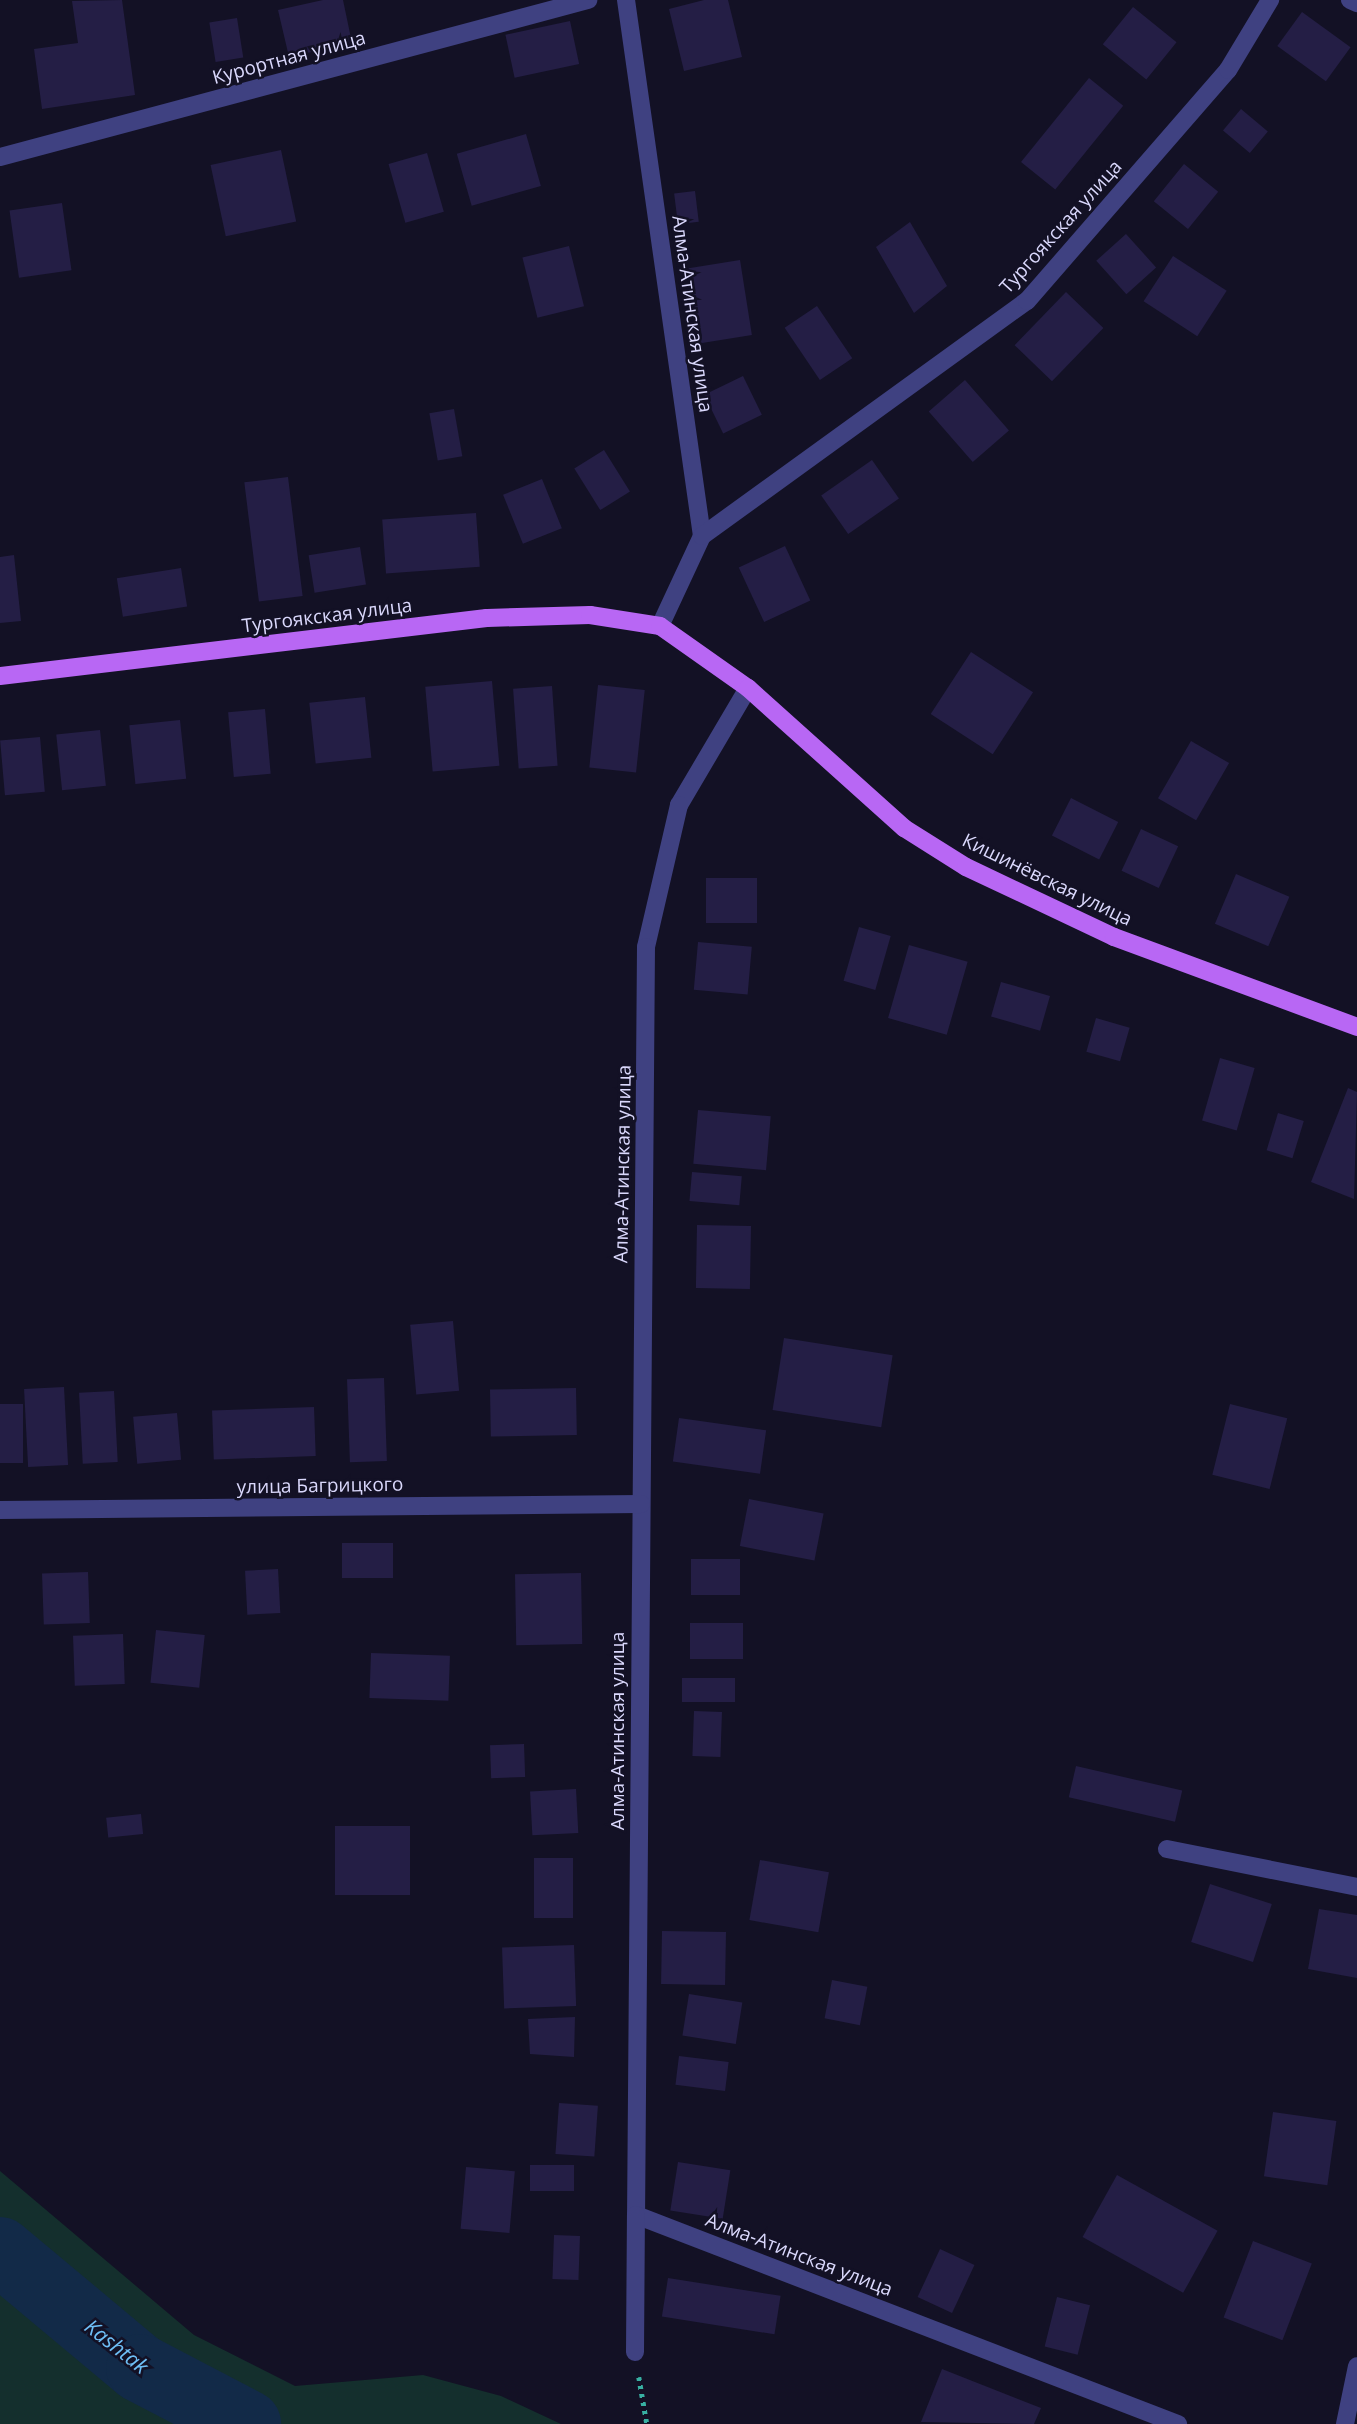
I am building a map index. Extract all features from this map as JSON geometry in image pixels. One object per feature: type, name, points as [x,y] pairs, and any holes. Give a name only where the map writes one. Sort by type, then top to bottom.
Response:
[{"type":"main road","name":"Тургоякская улица","points":[[0,676],[487,618],[590,615],[660,626]]},
{"type":"main road","name":"Кишинёвская улица","points":[[660,626],[748,688],[904,828],[966,867],[1114,937],[1357,1027]]},
{"type":"street","name":"Курортная улица","points":[[0,157],[588,0]]},
{"type":"street","name":"Алма-Атинская улица","points":[[626,0],[702,536]]},
{"type":"street","name":"Тургоякская улица","points":[[702,536],[1027,301],[1228,70],[1270,0]]},
{"type":"street","points":[[1350,0],[1357,4]]},
{"type":"street","points":[[660,626],[702,536]]},
{"type":"street","name":"Алма-Атинская улица","points":[[748,688],[679,805],[646,947],[636,2215],[1178,2424]]},
{"type":"street","name":"улица Багрицкого","points":[[0,1510],[641,1504]]},
{"type":"street","points":[[1167,1849],[1357,1887]]},
{"type":"street","points":[[635,2352],[636,2215]]},
{"type":"street","points":[[1345,2424],[1357,2366]]},
{"type":"path","points":[[635,2352],[647,2424]]},
{"type":"green space","points":[[0,2171],[194,2335],[295,2386],[423,2375],[501,2396],[561,2424],[0,2424]]},
{"type":"building","points":[[122,0],[135,95],[42,109],[34,49],[78,43],[72,1]]},
{"type":"building","points":[[323,0],[343,0],[352,43],[289,57],[278,10]]},
{"type":"building","points":[[704,0],[728,0],[742,57],[684,71],[669,9]]},
{"type":"building","points":[[1133,7],[1177,42],[1146,80],[1103,44]]},
{"type":"building","points":[[1302,12],[1351,47],[1326,81],[1277,46]]},
{"type":"building","points":[[237,18],[243,58],[216,62],[209,22]]},
{"type":"building","points":[[570,21],[579,64],[515,78],[505,35]]},
{"type":"building","points":[[1089,78],[1123,106],[1055,190],[1021,162]]},
{"type":"building","points":[[1241,109],[1268,131],[1250,153],[1223,130]]},
{"type":"building","points":[[526,134],[541,186],[472,206],[457,154]]},
{"type":"building","points":[[281,150],[296,221],[226,236],[211,165]]},
{"type":"building","points":[[427,153],[444,212],[405,223],[389,164]]},
{"type":"building","points":[[1184,164],[1218,192],[1188,229],[1154,201]]},
{"type":"building","points":[[695,191],[699,222],[678,224],[674,194]]},
{"type":"building","points":[[62,203],[71,270],[19,278],[10,210]]},
{"type":"building","points":[[910,222],[947,286],[914,313],[876,247]]},
{"type":"building","points":[[1126,234],[1156,267],[1126,294],[1096,261]]},
{"type":"building","points":[[569,246],[584,306],[537,318],[522,258]]},
{"type":"building","points":[[1173,256],[1227,291],[1197,336],[1144,301]]},
{"type":"building","points":[[740,260],[752,335],[701,343],[689,268]]},
{"type":"building","points":[[1066,292],[1103,328],[1052,381],[1015,345]]},
{"type":"building","points":[[817,306],[852,358],[820,380],[785,328]]},
{"type":"building","points":[[743,376],[762,415],[723,433],[704,395]]},
{"type":"building","points":[[965,380],[1009,431],[973,462],[929,411]]},
{"type":"building","points":[[454,409],[462,456],[438,461],[429,413]]},
{"type":"building","points":[[604,450],[630,492],[600,510],[574,469]]},
{"type":"building","points":[[872,460],[899,499],[848,534],[821,496]]},
{"type":"building","points":[[288,477],[303,596],[259,601],[244,482]]},
{"type":"building","points":[[542,479],[562,528],[523,544],[503,495]]},
{"type":"building","points":[[476,513],[480,567],[386,573],[382,520]]},
{"type":"building","points":[[785,546],[810,600],[764,622],[739,568]]},
{"type":"building","points":[[360,547],[366,585],[315,593],[309,555]]},
{"type":"building","points":[[14,555],[21,621],[0,623],[0,557]]},
{"type":"building","points":[[181,568],[187,607],[123,617],[117,578]]},
{"type":"building","points":[[971,652],[1033,692],[993,754],[931,714]]},
{"type":"building","points":[[492,681],[499,766],[433,772],[425,687]]},
{"type":"building","points":[[598,685],[645,690],[636,772],[589,768]]},
{"type":"building","points":[[552,686],[558,766],[519,769],[513,689]]},
{"type":"building","points":[[365,697],[371,758],[316,764],[309,703]]},
{"type":"building","points":[[265,709],[271,774],[234,777],[228,712]]},
{"type":"building","points":[[180,720],[186,779],[135,784],[129,725]]},
{"type":"building","points":[[100,730],[106,786],[62,790],[56,735]]},
{"type":"building","points":[[40,737],[45,792],[5,795],[0,740]]},
{"type":"building","points":[[1191,741],[1229,763],[1196,820],[1158,798]]},
{"type":"building","points":[[1071,798],[1118,822],[1099,859],[1052,835]]},
{"type":"building","points":[[1141,829],[1178,846],[1159,888],[1122,871]]},
{"type":"building","points":[[1236,874],[1289,897],[1268,946],[1215,924]]},
{"type":"building","points":[[706,878],[757,878],[757,923],[706,923]]},
{"type":"building","points":[[859,927],[891,936],[875,990],[844,981]]},
{"type":"building","points":[[698,942],[752,947],[748,995],[694,990]]},
{"type":"building","points":[[909,945],[968,962],[947,1035],[888,1018]]},
{"type":"building","points":[[1001,982],[1050,996],[1040,1031],[991,1017]]},
{"type":"building","points":[[1096,1018],[1130,1028],[1120,1061],[1086,1052]]},
{"type":"building","points":[[1220,1058],[1255,1068],[1237,1130],[1202,1120]]},
{"type":"building","points":[[1348,1088],[1357,1092],[1354,1199],[1311,1182]]},
{"type":"building","points":[[698,1110],[771,1116],[766,1170],[693,1164]]},
{"type":"building","points":[[1278,1113],[1304,1121],[1292,1158],[1267,1150]]},
{"type":"building","points":[[692,1172],[742,1176],[739,1205],[689,1201]]},
{"type":"building","points":[[697,1225],[751,1226],[750,1289],[696,1288]]},
{"type":"building","points":[[453,1321],[459,1391],[416,1394],[410,1325]]},
{"type":"building","points":[[784,1338],[893,1355],[881,1427],[773,1410]]},
{"type":"building","points":[[384,1378],[387,1461],[350,1462],[347,1379]]},
{"type":"building","points":[[64,1387],[68,1465],[28,1467],[24,1389]]},
{"type":"building","points":[[576,1388],[577,1435],[491,1436],[490,1390]]},
{"type":"building","points":[[114,1391],[118,1462],[83,1464],[79,1393]]},
{"type":"building","points":[[0,1404],[23,1404],[23,1463],[0,1463]]},
{"type":"building","points":[[1230,1404],[1287,1418],[1270,1489],[1212,1475]]},
{"type":"building","points":[[314,1407],[316,1456],[214,1460],[212,1411]]},
{"type":"building","points":[[177,1413],[181,1460],[137,1464],[133,1417]]},
{"type":"building","points":[[679,1418],[766,1430],[760,1474],[673,1462]]},
{"type":"building","points":[[749,1499],[824,1514],[814,1561],[740,1546]]},
{"type":"building","points":[[342,1543],[393,1543],[393,1578],[342,1578]]},
{"type":"building","points":[[691,1559],[740,1559],[740,1595],[691,1595]]},
{"type":"building","points":[[278,1569],[280,1613],[247,1615],[245,1571]]},
{"type":"building","points":[[88,1572],[90,1623],[44,1625],[42,1574]]},
{"type":"building","points":[[581,1573],[582,1644],[516,1645],[515,1574]]},
{"type":"building","points":[[690,1623],[743,1623],[743,1659],[690,1659]]},
{"type":"building","points":[[156,1630],[205,1635],[199,1688],[150,1683]]},
{"type":"building","points":[[123,1634],[125,1684],[75,1686],[73,1636]]},
{"type":"building","points":[[371,1653],[450,1656],[448,1701],[369,1698]]},
{"type":"building","points":[[682,1678],[735,1678],[735,1702],[682,1702]]},
{"type":"building","points":[[694,1711],[722,1712],[720,1757],[692,1756]]},
{"type":"building","points":[[524,1744],[525,1777],[491,1778],[490,1745]]},
{"type":"building","points":[[1076,1766],[1182,1791],[1175,1822],[1069,1797]]},
{"type":"building","points":[[576,1789],[578,1833],[532,1835],[530,1791]]},
{"type":"building","points":[[141,1814],[143,1834],[108,1838],[106,1818]]},
{"type":"building","points":[[335,1826],[410,1826],[410,1895],[335,1895]]},
{"type":"building","points":[[534,1858],[573,1858],[573,1918],[534,1918]]},
{"type":"building","points":[[760,1860],[829,1872],[818,1932],[749,1920]]},
{"type":"building","points":[[1210,1884],[1272,1904],[1253,1962],[1191,1942]]},
{"type":"building","points":[[1319,1909],[1357,1915],[1357,1978],[1308,1969]]},
{"type":"building","points":[[662,1931],[726,1932],[725,1985],[661,1984]]},
{"type":"building","points":[[574,1945],[576,2006],[504,2008],[502,1948]]},
{"type":"building","points":[[832,1980],[867,1987],[860,2025],[825,2018]]},
{"type":"building","points":[[689,1994],[742,2002],[736,2044],[682,2035]]},
{"type":"building","points":[[575,2017],[574,2057],[530,2054],[528,2019]]},
{"type":"building","points":[[679,2056],[729,2062],[725,2091],[675,2085]]},
{"type":"building","points":[[559,2103],[598,2106],[594,2157],[555,2154]]},
{"type":"building","points":[[1273,2112],[1336,2121],[1327,2185],[1264,2176]]},
{"type":"building","points":[[678,2162],[730,2170],[723,2219],[670,2210]]},
{"type":"building","points":[[530,2165],[574,2165],[574,2191],[530,2191]]},
{"type":"building","points":[[466,2167],[515,2171],[509,2233],[461,2229]]},
{"type":"building","points":[[1117,2175],[1218,2231],[1183,2293],[1083,2237]]},
{"type":"building","points":[[554,2235],[580,2236],[578,2280],[552,2279]]},
{"type":"building","points":[[1253,2241],[1312,2264],[1282,2340],[1224,2318]]},
{"type":"building","points":[[940,2249],[974,2265],[952,2313],[918,2297]]},
{"type":"building","points":[[668,2278],[781,2296],[774,2334],[662,2317]]},
{"type":"building","points":[[1057,2297],[1090,2305],[1078,2355],[1045,2346]]},
{"type":"building","points":[[942,2369],[1041,2408],[1034,2424],[921,2422]]},
{"type":"waterway","name":"Kashtak","points":[[0,2251],[140,2368],[247,2424]]}]
